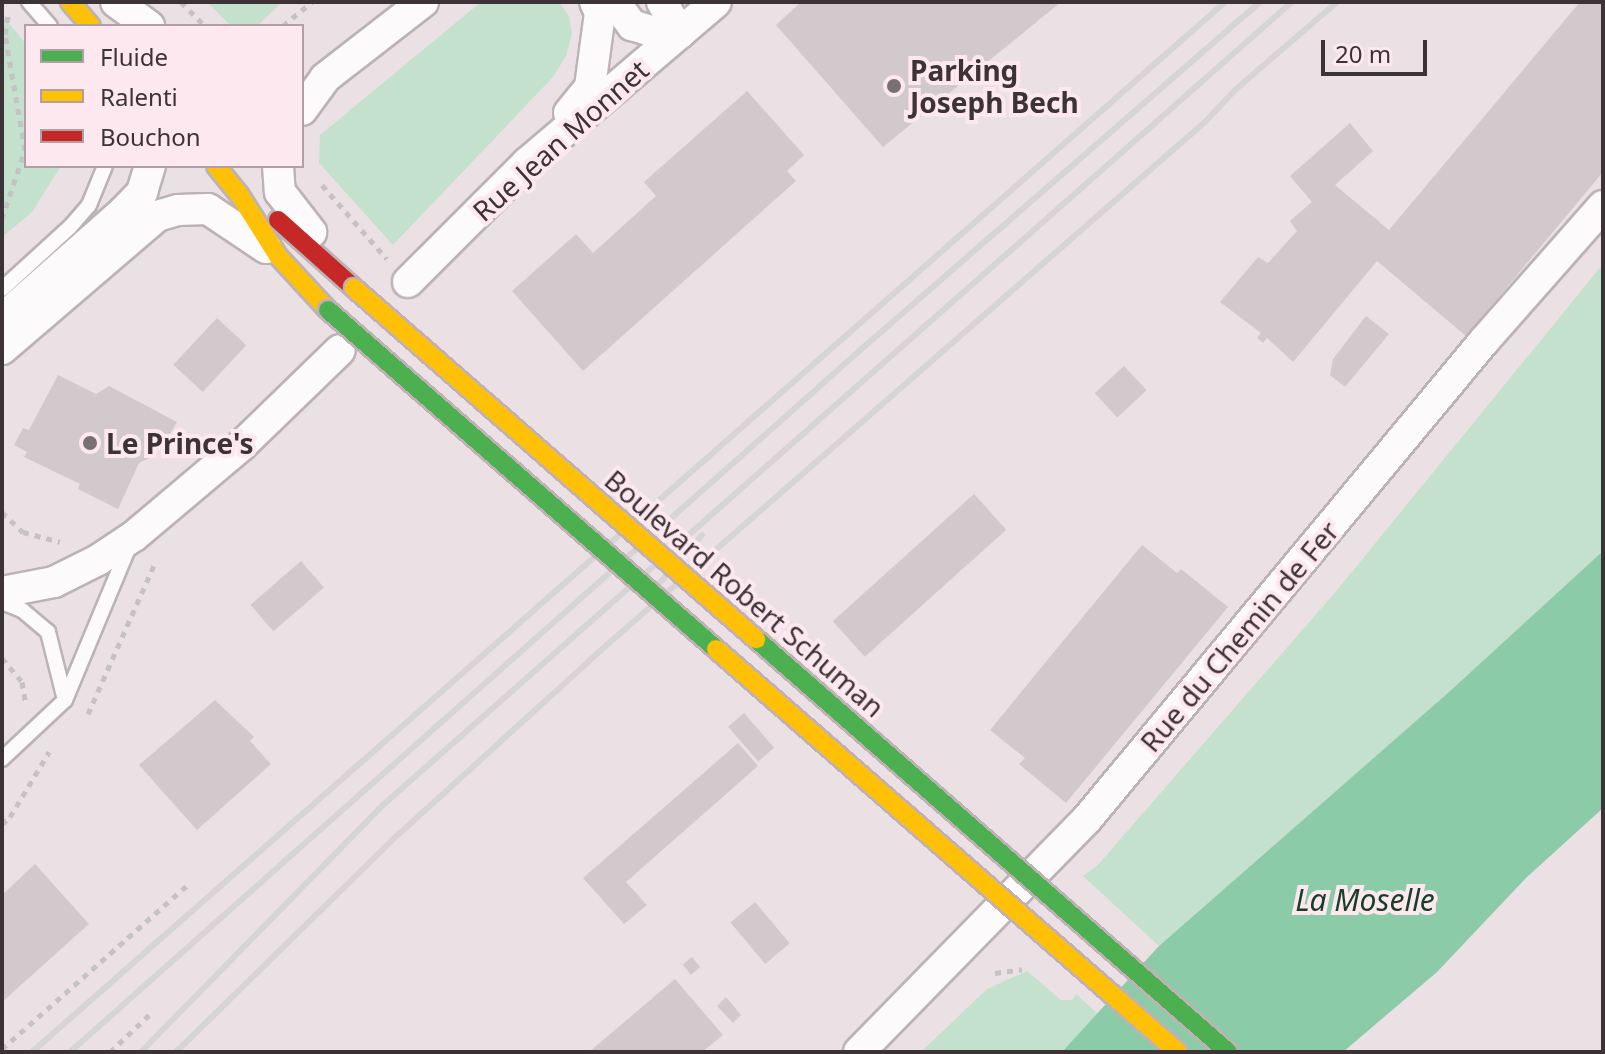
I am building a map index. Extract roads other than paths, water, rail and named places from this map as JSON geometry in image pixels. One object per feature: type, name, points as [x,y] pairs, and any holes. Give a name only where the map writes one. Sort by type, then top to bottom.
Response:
[{"type":"main road","points":[[70,2],[89,24]]},
{"type":"main road","points":[[106,2],[123,24]]},
{"type":"main road","points":[[218,168],[239,194],[278,256],[328,310],[1178,1052]]},
{"type":"main road","name":"Boulevard Robert Schuman","points":[[238,168],[285,229],[1228,1052]]},
{"type":"street","points":[[116,2],[146,24]]},
{"type":"street","points":[[304,105],[314,80],[423,2]]},
{"type":"street","points":[[527,163],[590,87],[600,13],[595,2]]},
{"type":"street","points":[[615,2],[632,25],[654,32],[680,33]]},
{"type":"street","points":[[662,2],[680,33]]},
{"type":"street","name":"Rue Jean Monnet","points":[[408,282],[527,163],[716,2]]},
{"type":"street","points":[[2,319],[123,212],[142,192],[149,168]]},
{"type":"street","points":[[278,168],[280,192],[354,288]]},
{"type":"street","name":"Rue du Chemin de Fer","points":[[859,1052],[1087,819],[1484,341],[1603,206]]},
{"type":"street","points":[[2,349],[143,227],[169,212],[208,209],[278,256]]},
{"type":"street","points":[[2,592],[54,582],[87,566],[134,536],[242,445],[340,350]]},
{"type":"lane","points":[[29,2],[48,24]]},
{"type":"lane","points":[[2,289],[70,227],[89,205],[104,168]]},
{"type":"lane","points":[[2,759],[65,700],[134,536]]},
{"type":"lane","points":[[2,602],[22,610],[48,632],[65,700]]},
{"type":"water","name":"La Moselle","points":[[1603,551],[1603,808],[1526,878],[1437,972],[1343,1052],[1062,1052],[1159,946],[1449,692]]},
{"type":"railway","points":[[32,1052],[1225,2]]},
{"type":"railway","points":[[70,1052],[865,346],[1260,2]]},
{"type":"railway","points":[[141,1052],[383,805],[1292,2]]},
{"type":"railway","points":[[176,1052],[399,834],[608,644],[1205,122],[1236,89],[1337,2]]},
{"type":"railway","points":[[649,595],[702,535]]},
{"type":"place","name":"Parking Joseph Bech","points":[[894,86]]},
{"type":"place","name":"Le Prince's","points":[[90,443]]}]
